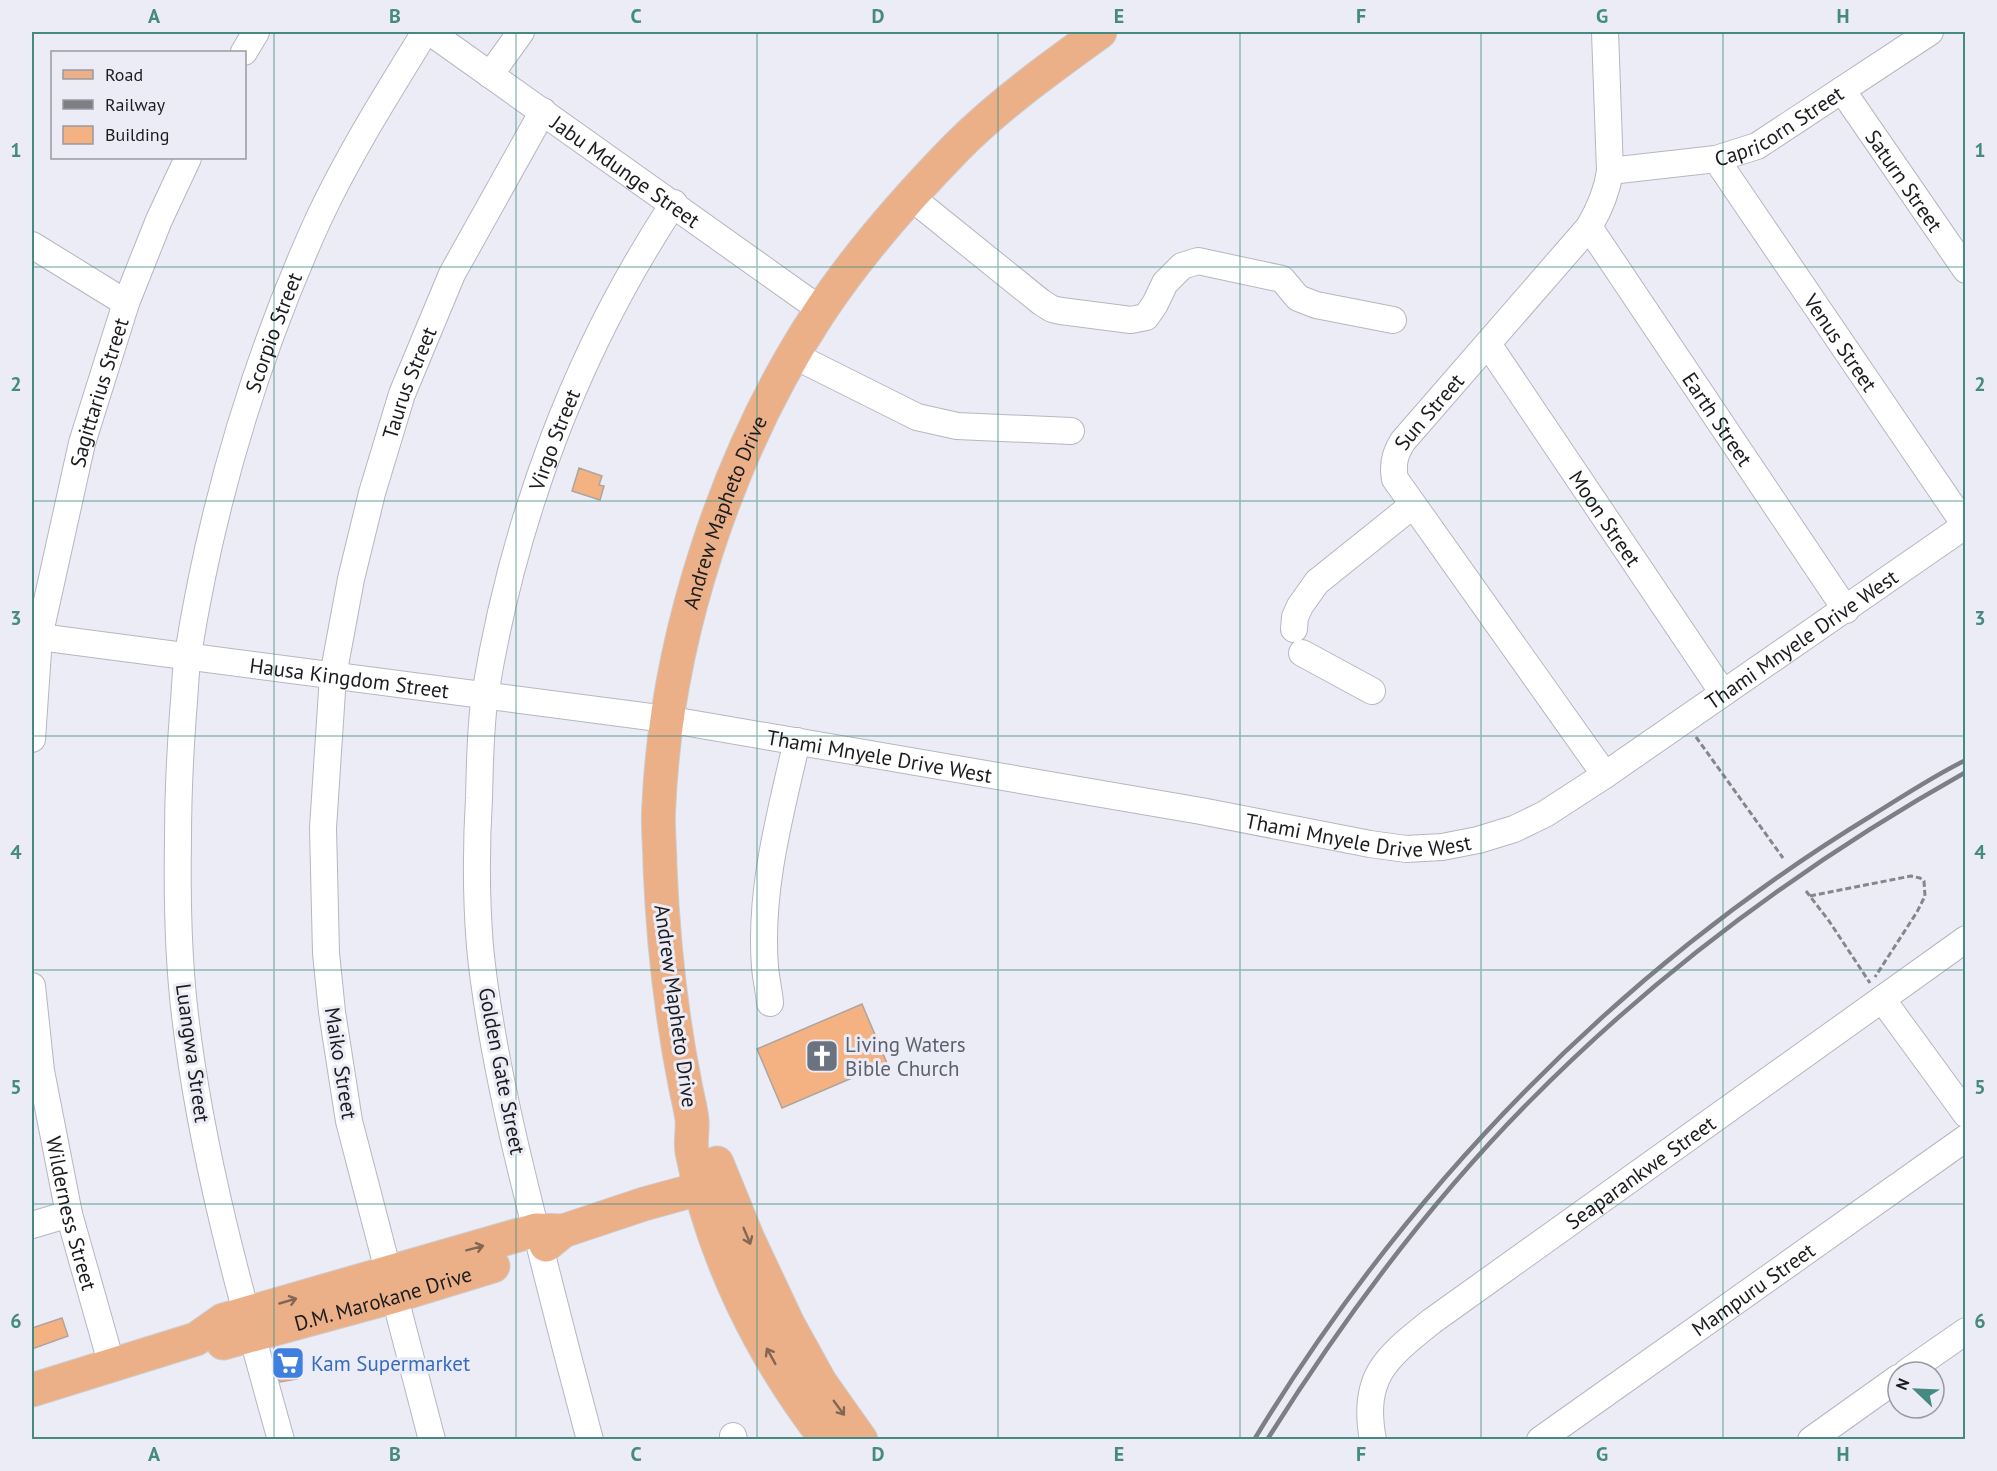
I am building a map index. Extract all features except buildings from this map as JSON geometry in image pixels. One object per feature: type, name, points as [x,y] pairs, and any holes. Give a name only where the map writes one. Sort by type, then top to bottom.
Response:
[{"type":"main road","name":"Andrew Mapheto Drive","points":[[827,1440],[788,1387],[748,1316],[719,1248],[708,1142],[693,1122],[677,1047],[662,930],[658,806],[666,719],[680,650],[712,533],[748,445],[781,376],[821,310],[882,231],[958,146],[1028,84],[1100,32]]},
{"type":"main road","name":"Andrew Mapheto Drive","points":[[713,1186],[820,1382],[861,1440]]},
{"type":"main road","name":"D.M. Marokane Drive","points":[[32,1390],[196,1339],[225,1343],[249,1325],[392,1284],[512,1260],[546,1237],[644,1204],[713,1186]]},
{"type":"street","points":[[245,51],[256,32]]},
{"type":"street","name":"Scorpio Street","points":[[188,657],[208,548],[236,440],[270,334],[321,214],[424,32]]},
{"type":"street","name":"Jabu Mdunge Street","points":[[430,32],[674,203],[821,310]]},
{"type":"street","points":[[490,75],[521,32]]},
{"type":"street","name":"Sun Street","points":[[1605,32],[1610,171],[1604,197],[1589,227],[1397,449],[1393,469],[1395,478],[1413,505],[1605,776]]},
{"type":"street","name":"Capricorn Street","points":[[1610,171],[1716,159],[1757,146],[1930,32]]},
{"type":"street","name":"Saturn Street","points":[[1842,90],[1965,270]]},
{"type":"street","name":"Taurus Street","points":[[333,676],[351,579],[372,493],[402,394],[452,274],[543,111]]},
{"type":"street","name":"Sagittarius Street","points":[[35,636],[82,443],[126,303],[159,220],[188,159]]},
{"type":"street","name":"Venus Street","points":[[1716,159],[1965,525]]},
{"type":"street","points":[[912,198],[996,267],[1052,309],[1131,320],[1146,317],[1165,283],[1182,266],[1198,261],[1282,279],[1298,298],[1316,305],[1393,320]]},
{"type":"street","name":"Virgo Street","points":[[485,695],[515,554],[533,493],[550,447],[594,346],[625,286],[674,203]]},
{"type":"street","name":"Earth Street","points":[[1589,227],[1846,610]]},
{"type":"street","points":[[32,244],[126,303]]},
{"type":"street","name":"Moon Street","points":[[1488,344],[1723,693]]},
{"type":"street","points":[[793,355],[925,420],[957,426],[1071,431]]},
{"type":"street","points":[[1372,691],[1298,641],[1295,617],[1317,582],[1413,505]]},
{"type":"street","name":"Thami Mnyele Drive West","points":[[666,719],[1201,811],[1370,844],[1406,849],[1442,847],[1478,840],[1514,829],[1545,814],[1605,776],[1965,525]]},
{"type":"street","points":[[32,739],[35,636]]},
{"type":"street","name":"Hausa Kingdom Street","points":[[35,636],[666,719]]},
{"type":"street","name":"Luangwa Street","points":[[188,657],[178,781],[177,900],[184,1012],[201,1122],[249,1325],[281,1440]]},
{"type":"street","name":"Maiko Street","points":[[333,676],[323,828],[327,965],[332,1012],[349,1121],[432,1440]]},
{"type":"street","name":"Golden Gate Street","points":[[485,695],[476,862],[481,950],[498,1071],[546,1237],[590,1440]]},
{"type":"street","points":[[771,1003],[765,967],[764,936],[768,887],[772,850],[797,741]]},
{"type":"street","name":"Seaparankwe Street","points":[[1373,1440],[1369,1409],[1372,1393],[1381,1368],[1397,1349],[1876,991],[1965,939]]},
{"type":"street","name":"Wilderness Street","points":[[32,986],[36,1072],[69,1214],[112,1366]]},
{"type":"street","points":[[1876,991],[1965,1114]]},
{"type":"street","name":"Mampuru Street","points":[[1540,1440],[1965,1138]]},
{"type":"street","points":[[32,1225],[69,1214]]},
{"type":"street","points":[[1924,1360],[1965,1331]]},
{"type":"street","points":[[1811,1440],[1886,1387]]},
{"type":"path","points":[[1684,721],[1783,858]]},
{"type":"path","points":[[1810,896],[1911,876],[1924,881],[1925,896],[1876,991]]},
{"type":"path","points":[[1806,891],[1864,973]]},
{"type":"railway","points":[[1254,1440],[1314,1347],[1380,1257],[1450,1172],[1525,1091],[1605,1014],[1690,943],[1778,877],[1906,794],[1966,760]]},
{"type":"railway","points":[[1267,1440],[1326,1350],[1388,1264],[1491,1142],[1577,1055],[1681,964],[1735,922],[1848,843],[1966,772]]},
{"type":"place","name":"Living Waters Bible Church","points":[[822,1056]]},
{"type":"place","name":"Kam Supermarket","points":[[288,1363]]}]
